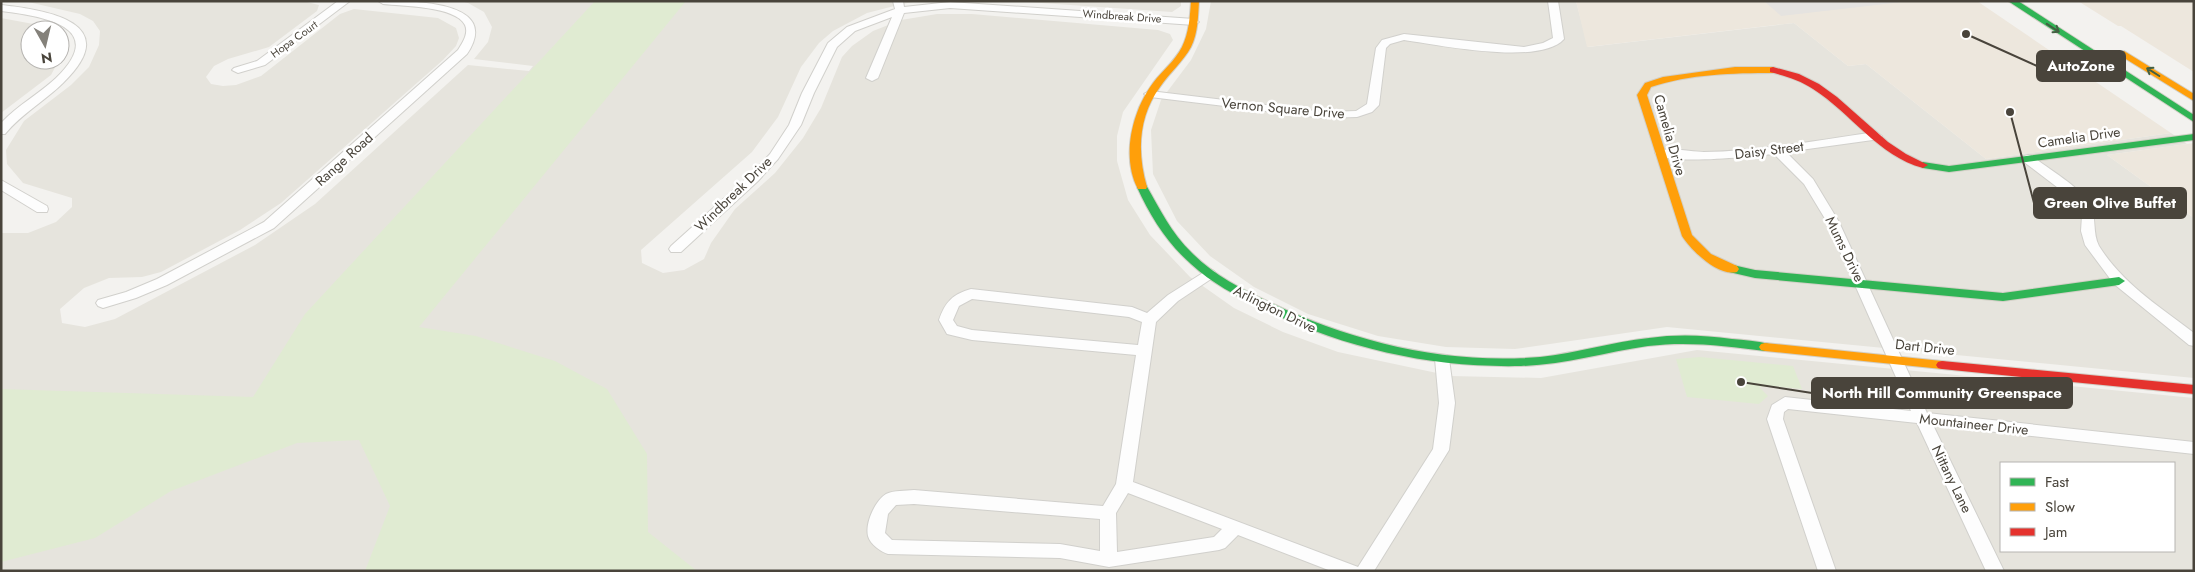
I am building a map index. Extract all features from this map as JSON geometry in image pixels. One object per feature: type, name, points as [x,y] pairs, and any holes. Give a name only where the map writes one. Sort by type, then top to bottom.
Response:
[{"type":"main road","name":"Arlington Drive","points":[[1195,1],[1194,22],[1184,50],[1150,94],[1137,124],[1134,145],[1142,187],[1149,203],[1187,255],[1209,274],[1264,306],[1316,329],[1375,347],[1442,359],[1524,362],[1572,357],[1653,341]]},
{"type":"main road","points":[[2012,1],[2194,119]]},
{"type":"main road","points":[[2115,48],[2194,98]]},
{"type":"main road","name":"Camelia Drive","points":[[2119,280],[2003,297],[1732,270],[1709,259],[1692,245],[1687,236],[1642,95],[1647,86],[1657,81],[1755,69],[1780,71],[1808,81],[1900,155],[1912,161],[1936,168],[1960,168],[2194,137]]},
{"type":"main road","name":"Dart Drive","points":[[1653,341],[1689,339],[2194,390]]},
{"type":"street","points":[[1,4],[6,1]]},
{"type":"street","name":"Hopa Court","points":[[238,70],[261,63],[345,1]]},
{"type":"street","name":"Range Road","points":[[103,303],[130,295],[162,282],[269,225],[463,52],[470,41],[472,34],[471,25],[459,14],[430,6],[383,1]]},
{"type":"street","name":"Vernon Square Drive","points":[[1150,94],[1324,115],[1357,114],[1368,110],[1373,105],[1381,48],[1386,42],[1404,37],[1501,50],[1524,50],[1546,46],[1559,39],[1552,1]]},
{"type":"street","name":"Windbreak Drive","points":[[676,249],[754,178],[774,156],[795,125],[808,93],[832,45],[852,29],[899,6],[950,5],[1024,9],[1194,22]]},
{"type":"street","points":[[872,78],[899,6]]},
{"type":"street","points":[[1,8],[39,14],[64,21],[77,31],[81,45],[76,60],[63,78],[16,115],[1,131]]},
{"type":"street","name":"Daisy Street","points":[[1661,153],[1716,156],[1777,150],[1876,136]]},
{"type":"street","name":"Mums Drive","points":[[1777,150],[1809,182],[1820,198],[1896,360]]},
{"type":"street","points":[[2028,159],[2074,194],[2084,205],[2088,216],[2088,231],[2092,245],[2119,280],[2194,341]]},
{"type":"street","points":[[1,184],[42,209]]},
{"type":"street","points":[[1109,560],[1108,513],[1124,485],[1149,320],[1173,298],[1209,274]]},
{"type":"street","points":[[1144,351],[972,335],[952,330],[946,320],[949,308],[959,298],[971,294],[1132,312],[1149,320]]},
{"type":"street","points":[[1364,571],[1441,450],[1447,403],[1442,359]]},
{"type":"street","name":"Nittany Lane","points":[[1896,360],[1995,571]]},
{"type":"street","name":"Mountaineer Drive","points":[[1827,571],[1776,419],[1776,409],[1785,403],[2194,448]]},
{"type":"street","points":[[1124,485],[1351,571]]},
{"type":"street","points":[[1108,513],[914,498],[892,499],[880,511],[876,535],[888,547],[1060,551],[1109,560],[1219,543],[1236,527]]},
{"type":"shaded area","points":[[24,1],[303,1],[319,5],[317,11],[269,47],[228,59],[214,66],[206,77],[211,84],[223,86],[236,85],[261,76],[340,14],[354,9],[438,18],[456,28],[459,38],[456,46],[443,60],[281,203],[240,230],[161,272],[142,277],[109,278],[84,288],[60,309],[62,323],[85,327],[115,319],[255,245],[315,204],[468,65],[529,71],[533,66],[474,59],[488,42],[492,27],[484,12],[461,1],[919,1],[867,13],[833,31],[819,43],[801,67],[778,117],[752,152],[641,250],[642,263],[663,273],[684,270],[704,259],[711,243],[735,209],[775,173],[803,138],[821,108],[842,57],[852,46],[873,31],[901,20],[937,14],[972,14],[1158,30],[1170,34],[1173,40],[1123,112],[1117,136],[1117,161],[1128,200],[1150,235],[1190,277],[1234,308],[1283,332],[1338,352],[1451,376],[1541,378],[1697,350],[2194,398],[2194,571],[1,571],[1,233],[28,233],[56,222],[72,207],[72,198],[23,183],[7,164],[6,150],[24,121],[71,85],[89,67],[99,45],[100,31],[93,21],[80,14]]},
{"type":"shaded area","points":[[1014,1],[1181,1],[1181,6],[1172,12]]},
{"type":"shaded area","points":[[1211,1],[1576,1],[1588,47],[1794,23],[1848,66],[1866,64],[1986,159],[2171,133],[2187,144],[2107,155],[2194,218],[2194,378],[1667,327],[1515,349],[1446,347],[1378,336],[1308,314],[1254,287],[1210,256],[1177,221],[1153,174],[1151,130],[1161,100],[1191,60],[1206,29]]},
{"type":"shaded area","points":[[1576,1],[1977,1],[2171,133],[1986,159],[1866,64],[1848,66],[1794,23],[1587,47]]},
{"type":"shaded area","points":[[1764,1],[1911,1],[1781,16]]},
{"type":"shaded area","points":[[2078,1],[2194,1],[2194,72],[2121,26],[2118,26]]},
{"type":"shaded area","points":[[1,18],[20,22],[20,70],[54,70],[51,75],[1,113]]},
{"type":"shaded area","points":[[2194,143],[2194,218],[2107,155]]},
{"type":"green space","points":[[595,1],[686,1],[419,327],[476,336],[555,361],[607,389],[647,454],[648,532],[697,571],[365,571],[390,506],[359,440],[297,443],[171,491],[95,538],[1,562],[1,389],[253,397],[305,314]]},
{"type":"green space","points":[[1700,357],[1793,366],[1802,389],[1771,386],[1759,387],[1768,396],[1759,404],[1687,397],[1676,359]]},
{"type":"traffic: fast","points":[[2012,1],[2194,119]]},
{"type":"traffic: fast","points":[[1923,165],[1949,169],[2194,137]]},
{"type":"traffic: fast","points":[[1142,187],[1152,208],[1172,238],[1203,269],[1249,297],[1288,316],[1352,340],[1385,349],[1453,360],[1522,362],[1558,359],[1649,342],[1679,339],[1728,342],[1765,347]]},
{"type":"traffic: fast","points":[[1733,269],[1755,274],[2003,297],[2119,281]]},
{"type":"traffic: slow","points":[[1142,187],[1138,174],[1135,147],[1139,121],[1143,109],[1156,85],[1187,46],[1192,30],[1195,1]]},
{"type":"traffic: slow","points":[[2124,54],[2194,98]]},
{"type":"traffic: slow","points":[[1733,269],[1707,257],[1696,248],[1687,236],[1642,95],[1648,85],[1666,79],[1735,70],[1773,70]]},
{"type":"traffic: slow","points":[[1765,347],[1942,365]]},
{"type":"traffic: jam","points":[[1773,70],[1796,76],[1816,86],[1834,99],[1884,144],[1903,156],[1923,165]]},
{"type":"traffic: jam","points":[[1942,365],[2194,390]]},
{"type":"place","name":"AutoZone","points":[[1966,34]]},
{"type":"place","name":"Green Olive Buffet","points":[[2010,112]]},
{"type":"place","name":"North Hill Community Greenspace","points":[[1741,382]]}]
